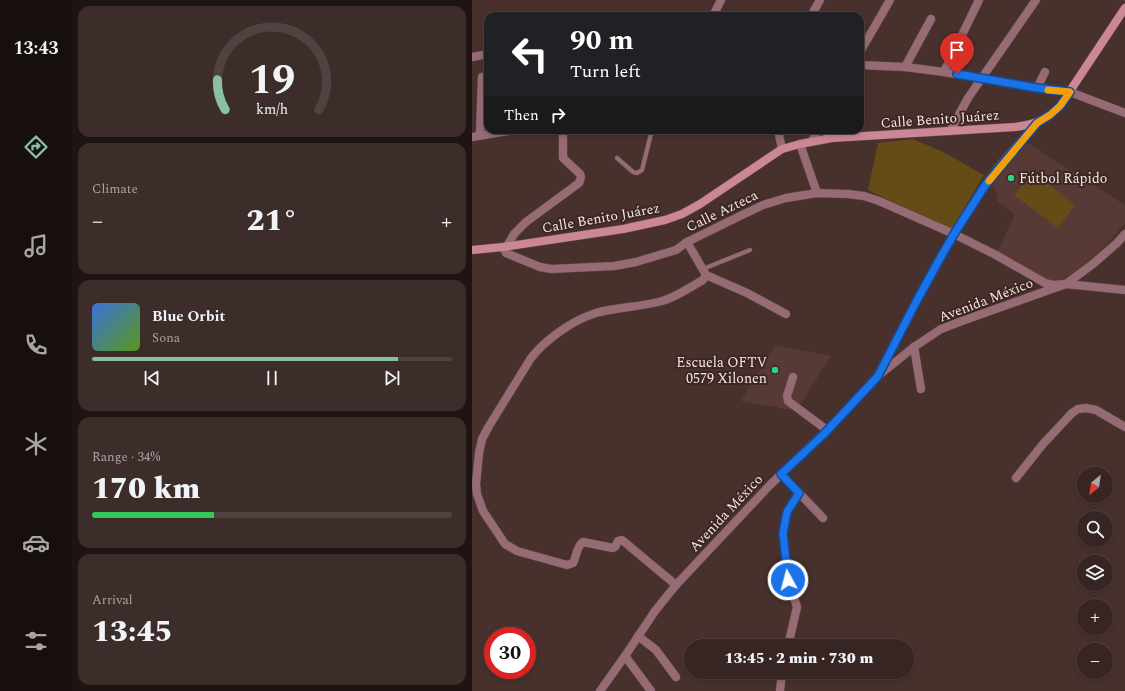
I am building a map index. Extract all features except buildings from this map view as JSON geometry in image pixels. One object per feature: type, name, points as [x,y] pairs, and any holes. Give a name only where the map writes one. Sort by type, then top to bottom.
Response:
[{"type":"main road","points":[[1037,123],[1050,115],[1060,106],[1125,8]]},
{"type":"main road","name":"Calle Benito Juárez","points":[[472,250],[505,247],[623,230],[665,220],[682,214],[700,204],[782,149],[812,141],[832,138],[1015,127],[1037,123]]},
{"type":"street","points":[[715,12],[721,0]]},
{"type":"street","points":[[813,12],[820,0]]},
{"type":"street","points":[[864,45],[890,0]]},
{"type":"street","points":[[944,72],[980,0]]},
{"type":"street","points":[[950,131],[968,98],[1036,0]]},
{"type":"street","points":[[905,67],[931,19]]},
{"type":"street","points":[[472,57],[484,55]]},
{"type":"street","points":[[864,65],[905,67],[944,72],[1037,88],[1070,92],[1125,113]]},
{"type":"street","points":[[1037,88],[1045,72]]},
{"type":"street","points":[[482,77],[476,136],[489,134]]},
{"type":"street","points":[[878,376],[915,304],[954,234],[994,173],[1037,123]]},
{"type":"street","points":[[505,247],[514,234],[523,226],[581,180],[580,174],[562,158],[563,134]]},
{"type":"street","points":[[779,134],[782,149]]},
{"type":"street","points":[[812,141],[816,134]]},
{"type":"street","points":[[800,144],[817,193]]},
{"type":"street","name":"Calle Azteca","points":[[505,247],[506,253],[540,267],[551,269],[614,266],[636,262],[676,250],[687,242],[763,205],[786,198],[817,193],[864,196],[879,201],[954,234],[996,255],[1045,283],[1053,285],[1066,284],[1125,290]]},
{"type":"street","name":"Avenida México","points":[[604,689],[655,611],[676,585],[781,474],[827,430],[878,376],[914,347],[941,330],[1066,284],[1093,264],[1125,234]]},
{"type":"street","points":[[687,242],[704,272],[786,314]]},
{"type":"street","points":[[483,511],[477,494],[476,454],[489,426],[531,358],[539,348],[549,339],[574,323],[597,313],[664,300],[703,280],[704,272]]},
{"type":"street","points":[[914,347],[921,389]]},
{"type":"street","points":[[793,377],[787,396],[788,401],[827,430]]},
{"type":"street","points":[[1016,478],[1043,444],[1072,413],[1078,409],[1086,408],[1096,410],[1125,427]]},
{"type":"street","points":[[781,474],[823,518]]},
{"type":"street","points":[[790,639],[797,607],[788,580],[783,533],[787,512],[799,493]]},
{"type":"street","points":[[472,500],[483,511],[505,544],[517,551],[567,566],[573,563],[578,548],[583,542],[613,548],[618,541],[622,540],[676,585]]},
{"type":"street","points":[[638,636],[656,650],[676,677]]},
{"type":"street","points":[[625,656],[651,691]]},
{"type":"street","points":[[780,691],[781,679]]},
{"type":"lane","points":[[617,158],[633,172],[637,173],[642,170],[651,134]]},
{"type":"lane","points":[[704,272],[750,250]]},
{"type":"shaded area","points":[[913,139],[943,152],[984,175],[951,230],[868,190],[878,143]]},
{"type":"shaded area","points":[[1026,142],[1125,205],[1125,223],[1091,262],[1078,272],[1053,285],[996,255],[1015,215],[997,201],[997,192],[991,186]]},
{"type":"shaded area","points":[[1033,172],[1075,205],[1058,228],[1014,195]]},
{"type":"shaded area","points":[[775,345],[831,356],[796,411],[741,401]]},
{"type":"slow traffic","points":[[989,181],[994,173],[1037,123],[1050,115],[1060,106],[1070,92],[1048,90]]},
{"type":"place","name":"Fútbol Rápido","points":[[1011,178]]},
{"type":"place","name":"Escuela OFTV 0579 Xilonen","points":[[775,370]]},
{"type":"route","points":[[788,580],[783,533],[787,512],[799,493],[781,474],[824,434],[878,376],[938,262],[986,184],[1037,123],[1050,115],[1060,106],[1070,92],[1037,88],[957,74]]}]
